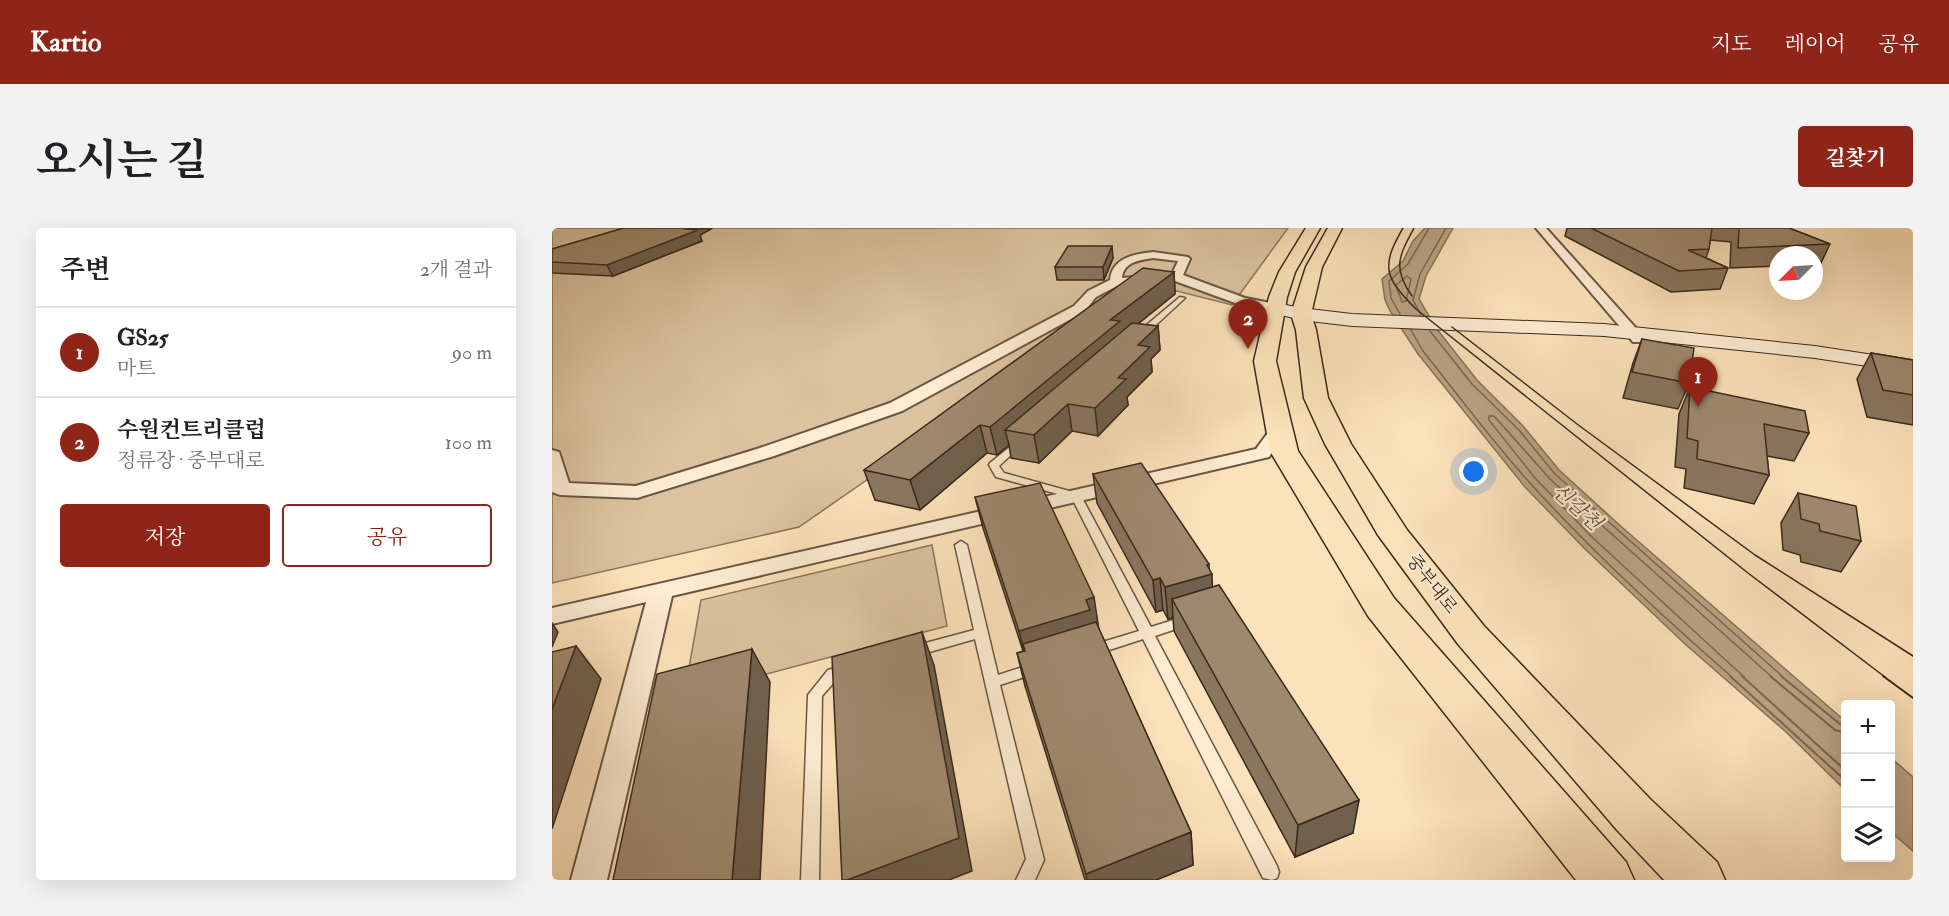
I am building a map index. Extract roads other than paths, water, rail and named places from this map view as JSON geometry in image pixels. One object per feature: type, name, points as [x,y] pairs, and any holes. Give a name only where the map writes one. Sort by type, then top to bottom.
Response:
[{"type":"main road","name":"중부대로","points":[[1313,228],[1287,272],[1289,311],[1306,330],[1316,398],[1338,444],[1394,535],[1471,634],[1634,814],[1699,880]]},
{"type":"main road","name":"중부대로","points":[[1335,228],[1289,311],[1265,361],[1271,442],[1284,451],[1381,607],[1608,880]]},
{"type":"street","points":[[1541,228],[1635,336],[1817,359],[1913,374]]},
{"type":"street","points":[[1116,282],[1115,275],[1119,266],[1129,258],[1158,256],[1176,255],[1184,259],[1176,278]]},
{"type":"street","points":[[552,456],[560,489],[637,492],[766,453],[896,407],[1079,309],[1092,294],[1116,282],[1176,278],[1242,300],[1289,311],[1352,320],[1635,336],[1815,352],[1913,368]]},
{"type":"street","points":[[552,616],[1076,496],[1271,442]]},
{"type":"street","points":[[589,880],[661,591]]},
{"type":"lane","points":[[1128,345],[1182,298]]},
{"type":"lane","points":[[1030,433],[994,465],[1000,475],[1076,496],[1269,872]]},
{"type":"lane","points":[[961,545],[1035,860],[1025,880]]},
{"type":"lane","points":[[1081,654],[1206,614]]},
{"type":"lane","points":[[901,655],[981,633]]},
{"type":"lane","points":[[810,880],[815,695],[833,674],[867,664]]},
{"type":"lane","points":[[992,682],[1047,664]]},
{"type":"water","name":"신갈천","points":[[1425,228],[1453,228],[1426,276],[1419,299],[1436,328],[1477,380],[1523,426],[1559,470],[1841,718],[1841,786],[1785,731],[1685,644],[1584,548],[1525,487],[1418,354],[1390,311],[1385,300],[1382,279],[1403,261],[1413,241]]},
{"type":"water","points":[[1895,761],[1913,777],[1913,851],[1895,835]]},
{"type":"tram line","points":[[1403,228],[1391,253],[1389,272],[1398,289],[1416,309],[1748,573],[1885,677]]},
{"type":"tram line","points":[[1412,296],[1402,278],[1400,262],[1414,228]]},
{"type":"tram line","points":[[1452,327],[1577,424],[1755,555],[1913,656]]},
{"type":"tram line","points":[[1883,676],[1913,698]]},
{"type":"place","name":"수원컨트리클럽","points":[[1248,349]]},
{"type":"place","name":"GS25","points":[[1698,407]]}]
